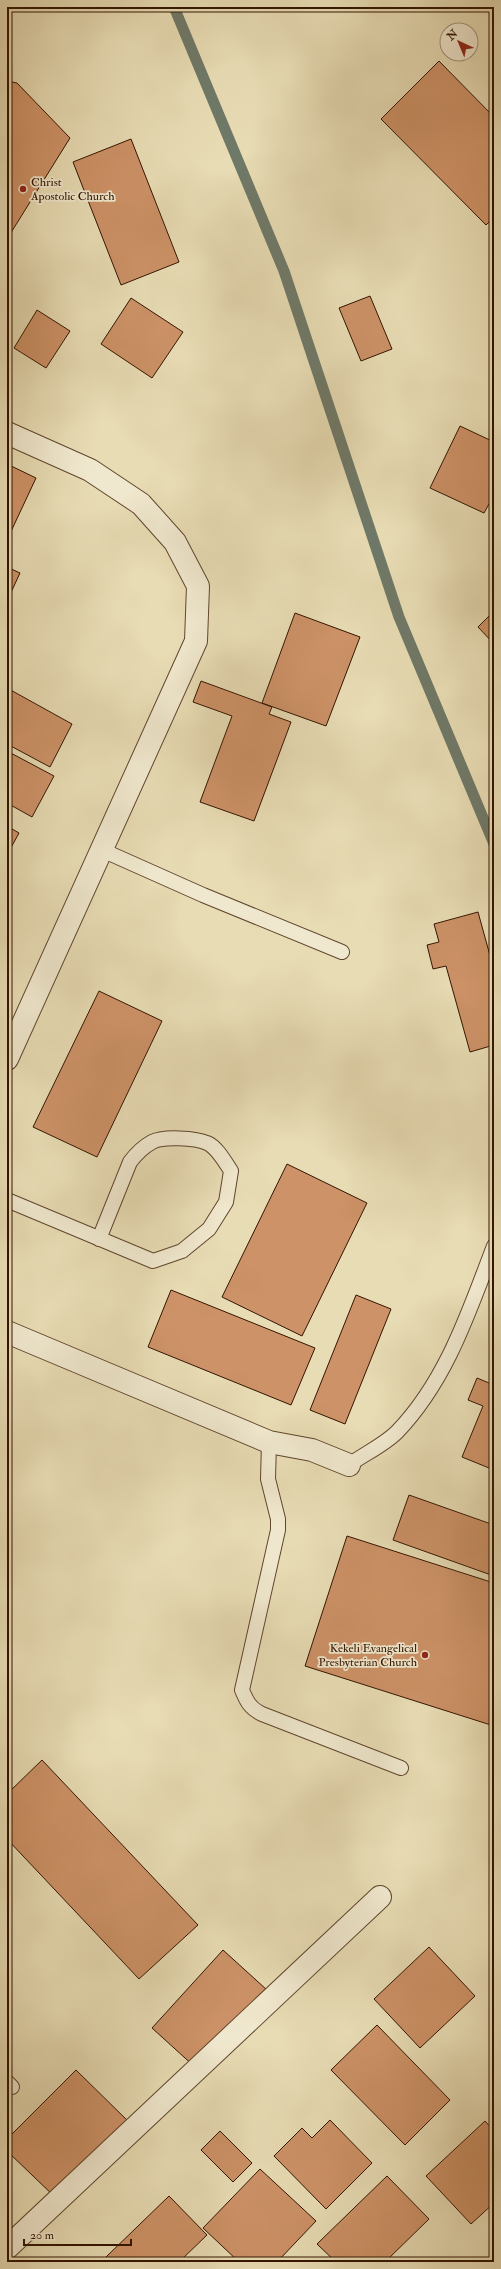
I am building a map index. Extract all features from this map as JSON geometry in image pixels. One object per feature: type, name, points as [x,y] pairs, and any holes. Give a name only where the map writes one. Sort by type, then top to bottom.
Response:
[{"type":"street","points":[[7,433],[90,470],[141,504],[175,542],[198,586],[196,641],[7,1059]]},
{"type":"street","points":[[7,1332],[270,1442],[312,1450],[349,1465]]},
{"type":"street","points":[[7,2248],[380,1897]]},
{"type":"lane","points":[[102,850],[203,895],[342,952]]},
{"type":"lane","points":[[7,1200],[153,1261],[182,1251],[210,1229],[226,1202],[231,1171],[224,1159],[208,1143],[188,1139],[154,1141],[138,1152],[130,1162],[99,1238]]},
{"type":"lane","points":[[349,1465],[396,1432],[433,1386],[458,1340],[494,1246]]},
{"type":"lane","points":[[270,1442],[268,1479],[278,1519],[278,1530],[242,1690],[246,1701],[251,1708],[262,1714],[401,1768]]},
{"type":"building","points":[[439,61],[494,117],[494,217],[486,225],[381,119]]},
{"type":"building","name":"Christ Apostolic Church","points":[[7,81],[17,83],[70,138],[7,239]]},
{"type":"building","points":[[131,139],[179,262],[121,285],[73,162]]},
{"type":"building","points":[[370,296],[392,349],[361,361],[339,308]]},
{"type":"building","points":[[131,298],[183,332],[152,378],[101,344]]},
{"type":"building","points":[[37,310],[70,331],[46,368],[14,348]]},
{"type":"building","points":[[460,426],[494,442],[494,495],[484,513],[430,488]]},
{"type":"building","points":[[7,464],[36,478],[7,540]]},
{"type":"building","points":[[7,567],[20,573],[7,601]]},
{"type":"building","points":[[493,612],[494,613],[494,644],[478,627]]},
{"type":"building","points":[[295,613],[360,637],[326,726],[262,703]]},
{"type":"building","points":[[201,681],[272,707],[269,714],[291,722],[254,821],[200,802],[232,716],[193,702]]},
{"type":"building","points":[[7,688],[72,724],[50,767],[7,744]]},
{"type":"building","points":[[7,751],[54,776],[32,817],[7,803]]},
{"type":"building","points":[[7,826],[19,833],[7,855]]},
{"type":"building","points":[[478,912],[494,970],[494,1045],[470,1052],[446,966],[433,969],[427,945],[439,942],[434,924]]},
{"type":"building","points":[[99,991],[162,1021],[97,1157],[33,1127]]},
{"type":"building","points":[[287,1164],[367,1203],[302,1336],[222,1297]]},
{"type":"building","points":[[171,1290],[315,1348],[291,1405],[148,1347]]},
{"type":"building","points":[[356,1295],[391,1309],[345,1424],[310,1410]]},
{"type":"building","points":[[477,1378],[494,1385],[494,1470],[462,1457],[483,1406],[468,1400]]},
{"type":"building","points":[[409,1495],[494,1525],[494,1576],[393,1540]]},
{"type":"building","points":[[347,1536],[494,1583],[494,1726],[305,1666]]},
{"type":"building","points":[[42,1760],[198,1925],[139,1979],[7,1839],[7,1794]]},
{"type":"building","points":[[429,1947],[475,1996],[420,2048],[374,1999]]},
{"type":"building","points":[[223,1950],[267,1990],[196,2068],[152,2028]]},
{"type":"building","points":[[377,2025],[450,2100],[405,2145],[331,2070]]},
{"type":"building","points":[[76,2070],[131,2124],[57,2199],[7,2151],[7,2139]]},
{"type":"building","points":[[330,2120],[372,2163],[326,2209],[274,2156],[302,2128],[312,2138]]},
{"type":"building","points":[[485,2121],[494,2131],[494,2203],[471,2224],[426,2176]]},
{"type":"building","points":[[220,2131],[252,2163],[233,2182],[201,2150]]},
{"type":"building","points":[[260,2169],[316,2221],[277,2262],[239,2262],[203,2228]]},
{"type":"building","points":[[387,2176],[429,2219],[385,2262],[336,2262],[317,2244]]},
{"type":"building","points":[[169,2196],[207,2235],[179,2262],[110,2262],[106,2257]]},
{"type":"waterway","points":[[174,7],[284,271],[399,617],[494,844]]},
{"type":"place","name":"Christ Apostolic Church","points":[[23,189]]},
{"type":"place","name":"Kekeli Evangelical Presbyterian Church","points":[[425,1655]]}]
